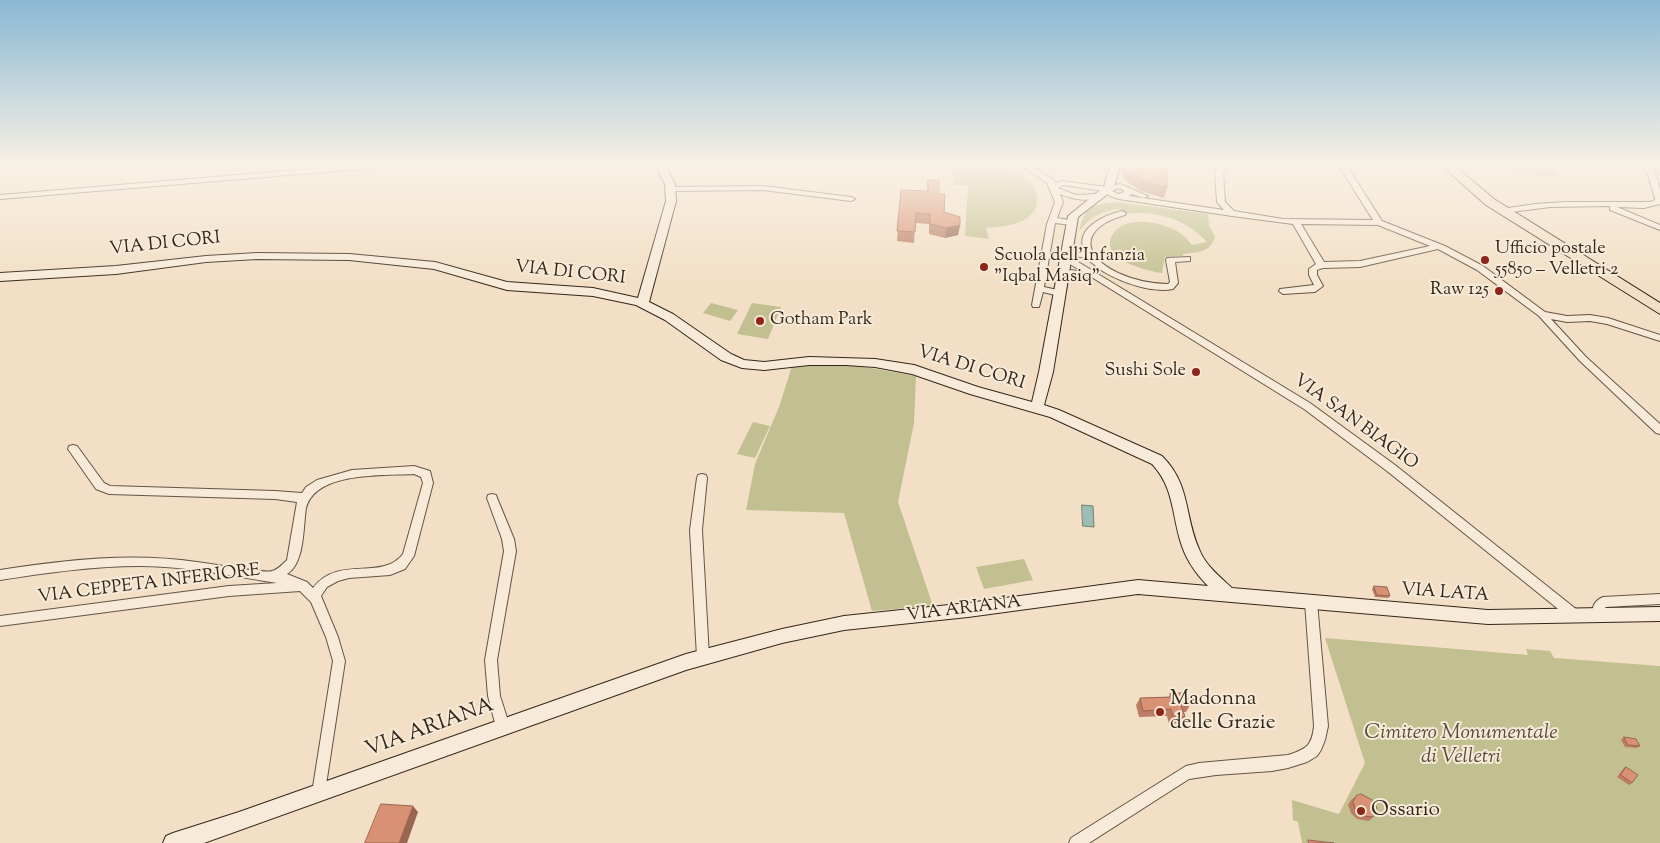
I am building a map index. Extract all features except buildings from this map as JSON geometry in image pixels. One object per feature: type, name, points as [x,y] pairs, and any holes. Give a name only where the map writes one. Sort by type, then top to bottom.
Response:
[{"type":"main road","points":[[643,303],[670,205]]},
{"type":"main road","points":[[1037,408],[1046,372],[1072,220],[1088,205]]},
{"type":"main road","points":[[1496,205],[1660,309]]},
{"type":"main road","name":"VIA DI CORI","points":[[0,277],[116,270],[231,257],[349,257],[435,266],[511,287],[597,293],[643,303],[681,324],[726,357],[742,364],[764,366],[823,360],[874,363],[911,370],[975,392],[1037,408],[1139,450],[1163,465],[1177,488],[1192,552],[1205,572],[1228,594]]},
{"type":"main road","name":"VIA ARIANA","points":[[173,843],[703,657],[782,636],[844,623],[968,610],[1123,588],[1160,588],[1228,594]]},
{"type":"main road","name":"VIA LATA","points":[[1228,594],[1488,617],[1578,617],[1660,614]]},
{"type":"street","points":[[1036,305],[1054,216],[1058,205]]},
{"type":"street","points":[[1175,205],[1296,222],[1379,223],[1438,247],[1493,276],[1542,314],[1583,359],[1660,430]]},
{"type":"street","points":[[1178,206],[1194,205]]},
{"type":"street","points":[[1222,205],[1232,214]]},
{"type":"street","points":[[1368,205],[1379,223]]},
{"type":"street","points":[[1504,211],[1539,205]]},
{"type":"street","points":[[1611,205],[1647,205]]},
{"type":"street","points":[[1614,206],[1660,228]]},
{"type":"street","points":[[1122,213],[1105,218],[1093,226],[1087,236],[1087,246],[1093,258],[1104,268],[1125,278],[1166,287],[1172,286],[1174,283],[1170,260],[1187,259]]},
{"type":"street","points":[[1054,216],[1072,220]]},
{"type":"street","points":[[1296,222],[1321,265]]},
{"type":"street","points":[[1069,240],[1087,246]]},
{"type":"street","points":[[1283,291],[1318,288],[1319,285],[1312,271],[1321,265],[1356,264],[1438,247]]},
{"type":"street","points":[[1066,256],[1079,253],[1093,258]]},
{"type":"street","name":"VIA SAN BIAGIO","points":[[1066,256],[1098,278],[1308,406],[1397,473],[1578,617]]},
{"type":"street","name":"VIA SAN BIAGIO","points":[[1062,276],[1077,274],[1098,278]]},
{"type":"street","points":[[1039,289],[1060,293]]},
{"type":"street","points":[[1542,314],[1567,319],[1603,320],[1660,338]]},
{"type":"street","points":[[73,449],[100,486],[109,490],[276,495],[304,498]]},
{"type":"street","points":[[274,576],[287,568],[292,562],[304,498],[314,485],[330,478],[414,470],[424,473],[428,478],[408,556],[404,564],[392,570],[333,576],[322,583],[314,596]]},
{"type":"street","points":[[702,478],[696,536],[703,657]]},
{"type":"street","points":[[492,498],[510,551],[491,660],[494,696],[503,727]]},
{"type":"street","name":"VIA CEPPETA INFERIORE","points":[[0,575],[57,566],[142,561],[274,576],[303,586],[314,596],[332,637],[339,661],[319,793]]},
{"type":"street","name":"VIA CEPPETA INFERIORE","points":[[0,621],[222,591],[303,586]]},
{"type":"street","points":[[1599,616],[1598,608],[1603,602],[1660,599]]},
{"type":"street","points":[[1076,843],[1186,773],[1200,769],[1287,762],[1301,758],[1314,750],[1319,739],[1321,720],[1311,602]]},
{"type":"green space","points":[[967,205],[1036,205],[1032,214],[1024,220],[1005,226],[986,228],[989,239],[965,236]]},
{"type":"green space","points":[[1141,205],[1208,214],[1209,225],[1215,237],[1210,246],[1203,251],[1183,254],[1183,256],[1165,257],[1162,273],[1146,270],[1126,262],[1112,250],[1110,243],[1113,234],[1118,228],[1134,222],[1152,223],[1168,227],[1180,233],[1192,245],[1207,242],[1189,227],[1179,222],[1146,213],[1123,214],[1118,209],[1096,216],[1079,231],[1087,212],[1095,206]]},
{"type":"green space","name":"Gotham Park","points":[[711,303],[738,310],[730,321],[703,313]]},
{"type":"green space","name":"Gotham Park","points":[[752,303],[781,307],[768,339],[737,334]]},
{"type":"green space","points":[[826,363],[853,365],[916,376],[914,423],[898,502],[933,606],[872,611],[844,513],[746,510],[755,464],[779,407],[792,366]]},
{"type":"green space","points":[[753,422],[770,426],[755,458],[737,454]]},
{"type":"green space","points":[[1024,559],[1033,580],[984,589],[976,567]]},
{"type":"green space","name":"Cimitero Monumentale di Velletri","points":[[1325,638],[1528,655],[1526,649],[1550,651],[1554,658],[1660,666],[1660,843],[1302,843],[1298,822],[1293,820],[1292,800],[1339,814],[1365,763]]},
{"type":"water","points":[[1082,505],[1093,506],[1094,527],[1083,526]]},
{"type":"place","name":"Ufficio postale 55850 – Velletri 2","points":[[1485,260]]},
{"type":"place","name":"Scuola dell'Infanzia \"Iqbal Masiq\"","points":[[984,267]]},
{"type":"place","name":"Raw 125","points":[[1499,291]]},
{"type":"place","name":"Gotham Park","points":[[760,321]]},
{"type":"place","name":"Sushi Sole","points":[[1196,372]]},
{"type":"place","name":"Madonna delle Grazie","points":[[1160,712]]},
{"type":"place","name":"Ossario","points":[[1361,811]]}]
